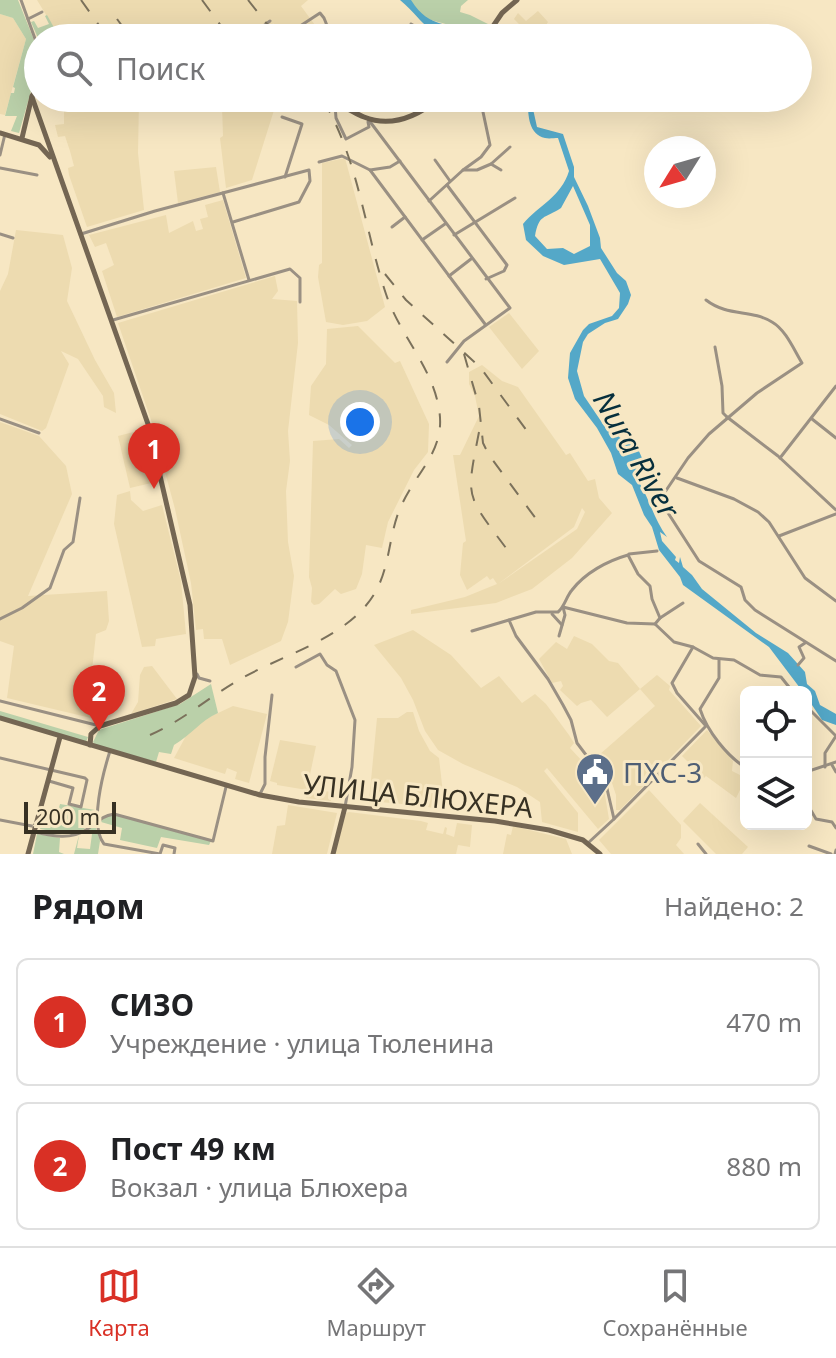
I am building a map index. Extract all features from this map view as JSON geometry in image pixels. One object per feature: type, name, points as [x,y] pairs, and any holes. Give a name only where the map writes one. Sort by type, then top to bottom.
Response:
[{"type":"main road","points":[[495,24],[517,0]]},
{"type":"main road","points":[[22,138],[28,112]]},
{"type":"main road","points":[[37,112],[152,436],[185,578],[192,632],[193,688],[184,699],[100,726],[91,734],[90,745]]},
{"type":"main road","points":[[354,112],[368,119],[396,122],[412,112]]},
{"type":"main road","points":[[3,134],[41,146],[55,164]]},
{"type":"main road","points":[[41,146],[45,136]]},
{"type":"main road","name":"УЛИЦА БЛЮХЕРА","points":[[0,718],[260,795],[345,807],[495,821],[549,830],[588,843],[600,854]]},
{"type":"main road","points":[[28,854],[60,737]]},
{"type":"main road","points":[[333,854],[345,807]]},
{"type":"street","points":[[21,0],[30,24]]},
{"type":"street","points":[[28,19],[42,12]]},
{"type":"street","points":[[303,24],[320,13],[326,24]]},
{"type":"street","points":[[266,24],[270,21]]},
{"type":"street","points":[[336,112],[346,139],[369,127],[368,119]]},
{"type":"street","points":[[429,201],[481,157],[490,145],[483,112]]},
{"type":"street","points":[[282,117],[302,124],[285,177]]},
{"type":"street","points":[[368,119],[510,308],[464,341],[447,362]]},
{"type":"street","points":[[0,155],[3,134]]},
{"type":"street","points":[[463,170],[477,170],[491,164],[510,147]]},
{"type":"street","points":[[319,162],[342,156],[370,170],[485,324]]},
{"type":"street","points":[[435,160],[474,222],[507,265],[504,271],[486,279]]},
{"type":"street","points":[[370,170],[390,167],[400,161]]},
{"type":"street","points":[[491,164],[501,170]]},
{"type":"street","points":[[0,168],[37,175]]},
{"type":"street","points":[[81,234],[309,170],[310,181],[299,202],[233,222]]},
{"type":"street","points":[[223,193],[249,280]]},
{"type":"street","points":[[454,235],[515,198]]},
{"type":"street","points":[[392,227],[405,217]]},
{"type":"street","points":[[422,240],[446,224]]},
{"type":"street","points":[[0,234],[13,238]]},
{"type":"street","points":[[449,276],[471,258]]},
{"type":"street","points":[[113,320],[290,269],[300,278],[300,302]]},
{"type":"street","points":[[706,300],[717,308],[772,322],[785,335],[802,363],[727,417],[697,446],[661,502],[699,561],[741,587],[745,600],[755,610],[836,661]]},
{"type":"street","points":[[715,347],[723,413],[780,458],[836,512],[779,536]]},
{"type":"street","points":[[780,458],[836,386]]},
{"type":"street","points":[[0,419],[39,433]]},
{"type":"street","points":[[812,419],[836,438]]},
{"type":"street","points":[[676,478],[734,499],[758,512],[779,536],[805,578],[836,601]]},
{"type":"street","points":[[0,619],[50,588],[64,550],[73,542],[80,498]]},
{"type":"street","points":[[472,631],[536,612],[552,614],[563,607],[571,591],[582,580],[602,565],[628,555],[657,551]]},
{"type":"street","points":[[628,555],[638,574],[650,586],[660,618]]},
{"type":"street","points":[[655,624],[683,603]]},
{"type":"street","points":[[563,607],[627,623],[655,624],[683,647],[693,647],[719,660],[734,660],[769,678],[782,676],[789,686]]},
{"type":"street","points":[[559,636],[565,615],[563,607]]},
{"type":"street","points":[[552,614],[562,625]]},
{"type":"street","points":[[509,620],[516,636],[563,705],[577,743],[599,770],[609,792],[614,819]]},
{"type":"street","points":[[798,665],[804,658],[799,647],[806,643]]},
{"type":"street","points":[[693,647],[672,683],[677,693],[740,763]]},
{"type":"street","points":[[296,667],[320,654],[327,665],[336,671],[353,711],[352,767],[345,807]]},
{"type":"street","points":[[706,726],[701,704],[719,678],[719,660]]},
{"type":"street","points":[[194,668],[199,678],[210,681]]},
{"type":"street","points":[[260,795],[265,784],[272,695]]},
{"type":"street","points":[[0,701],[100,726]]},
{"type":"street","points":[[812,712],[836,736],[825,753],[825,767]]},
{"type":"street","points":[[588,843],[706,726]]},
{"type":"street","points":[[110,751],[97,822],[100,838],[104,844],[160,854],[163,845],[175,848],[174,854]]},
{"type":"street","points":[[0,758],[87,780],[81,807],[69,804],[73,788],[49,781]]},
{"type":"street","points":[[812,770],[834,764],[836,772]]},
{"type":"street","points":[[0,820],[65,837],[84,832],[101,817],[114,814],[213,841],[226,785]]},
{"type":"street","points":[[812,812],[816,819],[832,822],[836,828]]},
{"type":"street","points":[[698,844],[706,854]]},
{"type":"street","points":[[809,846],[834,853]]},
{"type":"shaded area","points":[[37,0],[308,0],[301,6],[314,24],[273,23],[52,24]]},
{"type":"shaded area","points":[[538,11],[548,22],[519,24],[514,19],[518,13],[526,21]]},
{"type":"shaded area","points":[[0,14],[13,18],[24,36],[24,46],[5,115],[0,114]]},
{"type":"shaded area","points":[[64,112],[139,112],[138,153],[144,210],[87,227],[69,175],[68,168],[74,166],[70,151],[65,136],[58,137],[55,125],[64,124]]},
{"type":"shaded area","points":[[222,112],[273,112],[252,180],[226,188],[220,138],[223,136]]},
{"type":"shaded area","points":[[345,158],[385,307],[367,321],[343,325],[326,322],[318,277],[322,263],[322,163]]},
{"type":"shaded area","points":[[216,167],[220,192],[178,203],[174,171]]},
{"type":"shaded area","points":[[223,200],[246,278],[117,317],[102,271],[114,265],[106,243],[95,247],[89,235],[166,215],[169,233],[193,221],[196,231],[203,229],[200,219],[208,217],[205,205]]},
{"type":"shaded area","points":[[16,230],[63,235],[72,268],[67,301],[114,393],[116,413],[104,407],[103,396],[78,359],[61,351],[69,364],[46,428],[42,431],[0,414],[0,291],[8,274]]},
{"type":"shaded area","points":[[275,276],[278,291],[272,299],[297,301],[298,343],[288,431],[290,461],[286,491],[288,542],[294,576],[288,622],[281,641],[230,665],[222,639],[204,639],[203,629],[196,630],[191,583],[175,509],[151,420],[118,323]]},
{"type":"shaded area","points":[[509,313],[539,351],[522,369],[489,327]]},
{"type":"shaded area","points":[[358,326],[395,363],[400,361],[429,424],[428,452],[414,470],[388,522],[382,548],[366,545],[362,574],[356,589],[341,594],[335,589],[314,605],[311,602],[309,577],[313,441],[339,439],[349,448],[352,445],[329,425],[309,415],[311,386],[326,364],[327,329]]},
{"type":"shaded area","points":[[482,365],[502,381],[518,387],[566,455],[570,453],[588,481],[595,479],[599,498],[612,513],[572,558],[532,589],[496,603],[411,614],[411,610],[465,597],[497,584],[487,576],[467,590],[460,575],[463,543],[466,541],[453,455],[460,455],[479,416],[469,384],[469,372]],"holes":[[[582,508],[585,512],[577,529],[498,584],[574,527]]]},
{"type":"shaded area","points":[[0,422],[39,436],[66,466],[72,494],[28,596],[107,591],[109,621],[106,630],[96,634],[92,670],[96,702],[91,718],[7,698],[14,646],[0,641]]},
{"type":"shaded area","points":[[145,429],[151,446],[148,449],[150,456],[153,455],[160,481],[130,488],[118,436]]},
{"type":"shaded area","points":[[130,491],[131,500],[143,511],[162,505],[181,581],[186,634],[156,639],[155,646],[142,647],[114,524],[117,495]]},
{"type":"shaded area","points":[[413,630],[451,655],[481,688],[499,676],[522,703],[535,694],[546,704],[574,743],[570,748],[598,778],[609,819],[598,829],[547,768],[544,771],[578,813],[578,832],[542,822],[540,802],[517,787],[438,750],[425,731],[401,678],[374,645]]},
{"type":"shaded area","points":[[574,636],[592,644],[609,661],[618,663],[640,689],[607,717],[591,700],[577,706],[560,690],[563,686],[561,681],[552,683],[539,659],[556,642],[567,649]]},
{"type":"shaded area","points":[[152,666],[177,699],[131,714],[138,702],[140,675],[144,667]]},
{"type":"shaded area","points":[[657,675],[670,686],[669,690],[701,726],[620,810],[616,810],[616,795],[599,755],[655,706],[640,689]]},
{"type":"shaded area","points":[[233,706],[267,714],[249,783],[235,779],[237,772],[227,768],[225,774],[174,758],[187,734],[201,721]]},
{"type":"shaded area","points":[[413,712],[430,751],[439,758],[445,811],[369,801],[377,718],[398,718]]},
{"type":"shaded area","points":[[707,730],[733,761],[732,771],[740,775],[740,790],[736,798],[706,776],[704,778],[682,756]]},
{"type":"shaded area","points":[[280,740],[316,746],[307,789],[332,792],[331,801],[306,798],[307,790],[270,781]]},
{"type":"shaded area","points":[[649,790],[681,825],[681,838],[676,845],[684,854],[611,854],[599,840]]},
{"type":"shaded area","points":[[700,803],[748,847],[742,854],[716,854],[683,821]]},
{"type":"shaded area","points":[[288,805],[337,813],[327,854],[272,854],[277,826],[285,825]]},
{"type":"shaded area","points":[[346,813],[421,821],[428,823],[426,830],[443,834],[445,827],[446,834],[454,837],[457,823],[472,825],[470,847],[458,845],[456,854],[335,854]]},
{"type":"shaded area","points":[[513,826],[566,839],[572,854],[503,854],[507,834],[511,835]]},
{"type":"green space","points":[[0,0],[18,0],[28,24],[24,24],[24,36],[13,18],[0,14]]},
{"type":"green space","points":[[408,0],[468,0],[461,6],[460,12],[488,24],[445,24],[419,12]]},
{"type":"green space","points":[[24,46],[25,112],[19,133],[11,131],[17,116],[5,116],[11,93],[14,93]]},
{"type":"green space","points":[[211,684],[218,713],[174,745],[171,754],[159,752],[156,762],[93,742],[99,730],[180,704]]},
{"type":"green space","points":[[0,711],[88,737],[86,742],[0,716]]},
{"type":"green space","points":[[60,804],[95,810],[92,820],[87,827],[74,833],[40,829],[43,820],[55,822]]},
{"type":"green space","points":[[115,815],[211,841],[209,845],[161,837],[157,848],[120,840],[122,828],[101,822],[103,817]]},
{"type":"green space","points":[[95,825],[100,841],[98,854],[74,854],[79,835],[77,848],[90,849],[92,834],[85,832]]},
{"type":"green space","points":[[37,834],[60,838],[59,852],[64,854],[33,854]]},
{"type":"water","points":[[400,0],[411,0],[418,10],[442,24],[423,23]]},
{"type":"water","name":"Nura River","points":[[529,112],[534,112],[537,127],[563,134],[574,167],[574,177],[588,206],[601,248],[626,281],[631,295],[618,319],[588,334],[583,342],[577,371],[584,396],[607,430],[620,432],[619,437],[638,449],[642,458],[636,478],[667,537],[660,532],[662,541],[676,557],[675,560],[679,563],[680,557],[683,567],[702,589],[756,633],[788,653],[805,672],[809,686],[798,686],[769,647],[683,585],[659,550],[632,485],[618,474],[597,428],[575,399],[568,378],[570,353],[589,324],[612,316],[619,308],[620,293],[600,259],[564,265],[543,256],[526,240],[523,224],[561,188],[569,171],[558,138],[539,136],[532,127]],"holes":[[[573,186],[590,225],[590,246],[574,254],[563,248],[547,249],[535,236],[541,220],[561,208]]]},
{"type":"water","points":[[812,688],[820,705],[836,714],[836,725],[822,720],[812,705]]},
{"type":"railway","points":[[81,0],[98,24]]},
{"type":"railway","points":[[202,0],[220,24]]},
{"type":"railway","points":[[248,0],[267,24]]},
{"type":"railway","points":[[117,19],[121,24]]},
{"type":"railway","points":[[150,735],[255,671],[334,633],[366,606],[382,579],[398,512],[430,458],[439,436],[439,409],[435,393],[386,294],[353,170],[329,112]]},
{"type":"railway","points":[[385,274],[406,300],[480,367],[530,435]]},
{"type":"railway","points":[[464,354],[479,406],[483,443],[542,527]]},
{"type":"railway","points":[[479,432],[472,471],[472,494],[476,505],[506,548]]},
{"type":"place","name":"СИЗО","points":[[154,489]]},
{"type":"place","name":"Пост 49 км","points":[[99,731]]},
{"type":"place","name":"ПХС-3","points":[[595,806]]}]
